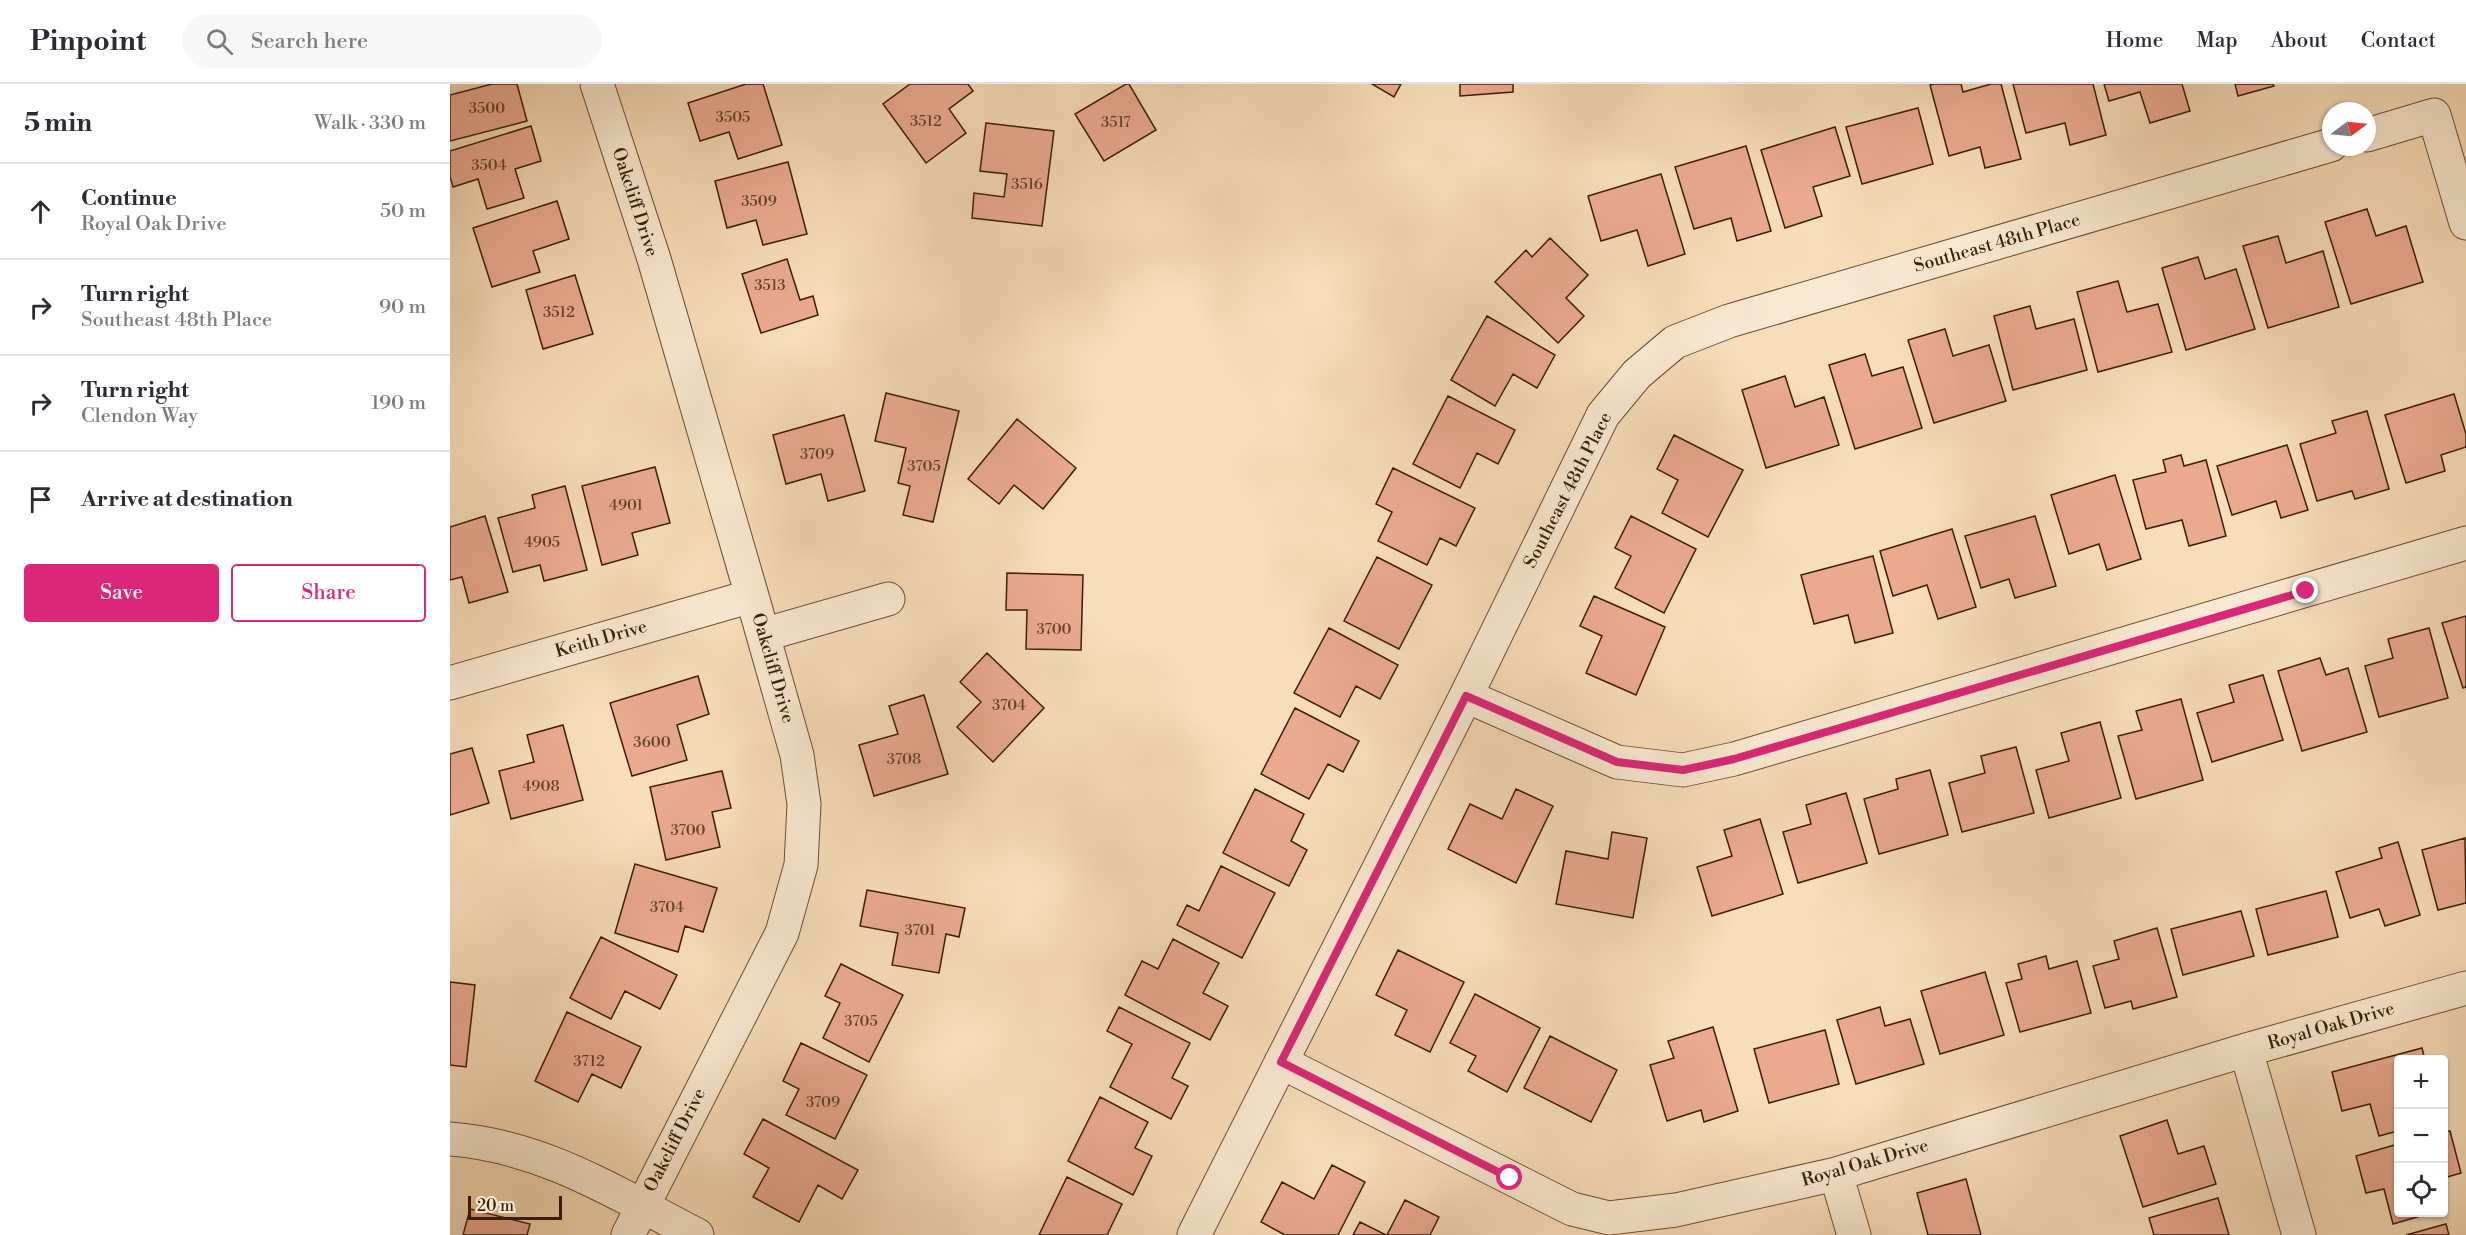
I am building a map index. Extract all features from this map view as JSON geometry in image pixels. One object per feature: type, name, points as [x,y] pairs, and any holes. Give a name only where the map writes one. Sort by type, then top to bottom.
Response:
[{"type":"street","name":"Oakcliff Drive","points":[[597,84],[654,259],[752,596],[797,755],[804,804],[801,865],[782,933],[628,1235]]},
{"type":"street","points":[[2376,132],[2434,115],[2466,223]]},
{"type":"street","name":"Southeast 48th Place","points":[[1194,1235],[1466,696],[1603,415],[1636,374],[1676,342],[1730,321],[2322,148]]},
{"type":"street","points":[[1466,696],[1617,762],[1683,770],[1734,759],[2466,543]]},
{"type":"street","name":"Keith Drive","points":[[450,683],[752,596]]},
{"type":"street","points":[[763,635],[888,599]]},
{"type":"street","name":"Royal Oak Drive","points":[[1281,1062],[1572,1209],[1609,1218],[1676,1210],[1836,1174],[2246,1050],[2466,988]]},
{"type":"street","points":[[2246,1050],[2299,1235]]},
{"type":"street","points":[[450,1139],[497,1145],[536,1155],[642,1205],[697,1235]]},
{"type":"street","points":[[1836,1174],[1854,1235]]},
{"type":"building","points":[[492,84],[517,84],[527,121],[450,141],[450,95]]},
{"type":"building","points":[[746,84],[763,84],[782,145],[738,159],[729,132],[700,141],[688,103]]},
{"type":"building","points":[[910,84],[968,84],[973,91],[949,109],[966,133],[926,163],[883,104]]},
{"type":"building","points":[[1129,84],[1156,130],[1104,161],[1075,114]]},
{"type":"building","points":[[1372,84],[1401,84],[1394,97]]},
{"type":"building","points":[[1460,84],[1513,84],[1513,92],[1460,96]]},
{"type":"building","points":[[1961,84],[1963,92],[1991,84],[2001,84],[2021,159],[1985,168],[1980,147],[1949,156],[1930,85]]},
{"type":"building","points":[[2013,84],[2093,84],[2106,135],[2070,145],[2065,123],[2026,133]]},
{"type":"building","points":[[2104,84],[2182,84],[2190,111],[2150,123],[2140,92],[2109,101]]},
{"type":"building","points":[[2235,84],[2273,84],[2274,86],[2238,96]]},
{"type":"building","points":[[1918,108],[1933,164],[1862,184],[1846,127]]},
{"type":"building","points":[[986,123],[1054,131],[1042,226],[972,218],[974,193],[1004,197],[1007,174],[980,171]]},
{"type":"building","points":[[531,126],[541,161],[515,169],[524,198],[487,209],[478,179],[453,187],[450,177],[450,151]]},
{"type":"building","points":[[1835,127],[1850,176],[1813,187],[1822,216],[1785,228],[1761,150]]},
{"type":"building","points":[[1746,146],[1771,231],[1737,241],[1731,218],[1694,229],[1675,167]]},
{"type":"building","points":[[788,162],[807,234],[763,245],[756,220],[727,228],[715,181]]},
{"type":"building","points":[[1661,174],[1685,254],[1648,266],[1637,230],[1601,241],[1588,196]]},
{"type":"building","points":[[557,201],[569,239],[533,251],[540,272],[492,287],[473,228]]},
{"type":"building","points":[[2367,209],[2376,236],[2406,226],[2423,282],[2351,304],[2325,222]]},
{"type":"building","points":[[2278,236],[2286,263],[2323,251],[2339,307],[2268,328],[2243,246]]},
{"type":"building","points":[[1550,238],[1588,275],[1566,298],[1584,316],[1558,343],[1495,282],[1526,250],[1532,257]]},
{"type":"building","points":[[2198,257],[2205,279],[2236,269],[2255,329],[2186,350],[2162,268]]},
{"type":"building","points":[[787,259],[800,300],[813,296],[818,315],[761,333],[742,274]]},
{"type":"building","points":[[575,275],[593,334],[543,349],[526,290]]},
{"type":"building","points":[[2118,281],[2127,312],[2158,304],[2172,352],[2098,372],[2077,292]]},
{"type":"building","points":[[2030,306],[2036,329],[2074,319],[2087,370],[2013,390],[1994,316]]},
{"type":"building","points":[[1487,316],[1555,355],[1537,388],[1513,374],[1495,406],[1451,380]]},
{"type":"building","points":[[1945,329],[1953,356],[1989,345],[2006,401],[1934,423],[1908,340]]},
{"type":"building","points":[[1865,354],[1872,376],[1903,367],[1922,428],[1855,449],[1829,365]]},
{"type":"building","points":[[1785,376],[1795,407],[1824,397],[1839,445],[1766,468],[1742,390]]},
{"type":"building","points":[[886,393],[959,411],[933,522],[903,515],[910,486],[898,483],[906,448],[875,441]]},
{"type":"building","points":[[2454,394],[2466,434],[2466,447],[2441,455],[2445,471],[2406,483],[2385,415]]},
{"type":"building","points":[[1448,396],[1515,430],[1498,464],[1477,453],[1460,488],[1413,464]]},
{"type":"building","points":[[2367,411],[2389,489],[2355,499],[2352,491],[2317,501],[2300,444],[2336,433],[2332,421]]},
{"type":"building","points":[[844,415],[865,491],[828,501],[821,474],[786,484],[773,435]]},
{"type":"building","points":[[1017,419],[1076,468],[1043,509],[1014,485],[999,504],[968,479]]},
{"type":"building","points":[[1674,435],[1743,470],[1708,537],[1662,513],[1678,480],[1657,469]]},
{"type":"building","points":[[2287,445],[2308,510],[2281,518],[2276,501],[2232,515],[2217,466]]},
{"type":"building","points":[[2181,455],[2184,466],[2206,460],[2226,536],[2189,546],[2182,520],[2146,529],[2133,480],[2166,472],[2163,460]]},
{"type":"building","points":[[655,467],[670,523],[632,533],[638,555],[602,565],[582,486]]},
{"type":"building","points":[[1393,468],[1475,508],[1456,546],[1440,538],[1427,565],[1378,541],[1392,512],[1376,504]]},
{"type":"building","points":[[2115,475],[2141,559],[2107,570],[2099,544],[2069,554],[2051,495]]},
{"type":"building","points":[[565,486],[587,570],[544,581],[540,565],[513,572],[498,518],[535,508],[532,495]]},
{"type":"building","points":[[485,516],[508,592],[469,603],[462,577],[450,580],[450,527]]},
{"type":"building","points":[[1631,516],[1696,549],[1664,613],[1615,588],[1631,556],[1615,548]]},
{"type":"building","points":[[2035,516],[2056,586],[2015,598],[2009,579],[1981,588],[1965,536]]},
{"type":"building","points":[[1952,529],[1976,607],[1938,619],[1927,585],[1893,596],[1880,551]]},
{"type":"building","points":[[1873,556],[1893,633],[1855,643],[1848,615],[1814,624],[1801,575]]},
{"type":"building","points":[[1377,557],[1432,585],[1399,649],[1344,621]]},
{"type":"building","points":[[1007,573],[1083,575],[1081,650],[1026,649],[1027,610],[1006,610]]},
{"type":"building","points":[[1594,596],[1665,627],[1636,695],[1586,673],[1602,636],[1580,626]]},
{"type":"building","points":[[2466,616],[2466,687],[2463,688],[2442,623]]},
{"type":"building","points":[[1329,628],[1398,665],[1380,699],[1356,686],[1340,717],[1294,693]]},
{"type":"building","points":[[2429,628],[2448,698],[2379,717],[2365,666],[2393,658],[2388,639]]},
{"type":"building","points":[[987,653],[1044,708],[993,762],[957,727],[981,702],[960,682]]},
{"type":"building","points":[[2320,658],[2326,675],[2348,668],[2367,732],[2302,751],[2278,671]]},
{"type":"building","points":[[2263,675],[2283,740],[2212,762],[2197,713],[2234,702],[2229,685]]},
{"type":"building","points":[[698,676],[709,714],[677,725],[687,760],[632,776],[610,703]]},
{"type":"building","points":[[924,695],[948,774],[874,796],[859,745],[898,734],[889,706]]},
{"type":"building","points":[[2181,699],[2203,780],[2136,799],[2118,736],[2142,730],[2136,711]]},
{"type":"building","points":[[1295,708],[1359,741],[1343,772],[1328,764],[1309,799],[1261,774]]},
{"type":"building","points":[[2100,722],[2121,798],[2049,818],[2036,770],[2069,761],[2061,733]]},
{"type":"building","points":[[563,725],[583,800],[511,819],[499,771],[534,762],[527,735]]},
{"type":"building","points":[[2016,747],[2034,813],[1962,832],[1949,783],[1985,773],[1981,756]]},
{"type":"building","points":[[472,748],[489,803],[450,815],[450,754]]},
{"type":"building","points":[[1930,770],[1948,835],[1879,854],[1864,799],[1898,789],[1896,779]]},
{"type":"building","points":[[722,771],[731,808],[712,812],[720,847],[666,860],[650,787]]},
{"type":"building","points":[[1255,789],[1304,814],[1291,841],[1307,850],[1289,886],[1223,853]]},
{"type":"building","points":[[1516,789],[1553,806],[1516,883],[1448,849],[1470,804],[1502,819]]},
{"type":"building","points":[[1846,793],[1867,863],[1798,883],[1783,832],[1811,824],[1806,805]]},
{"type":"building","points":[[1760,819],[1783,894],[1712,916],[1697,867],[1732,856],[1724,830]]},
{"type":"building","points":[[1612,832],[1647,838],[1633,918],[1556,904],[1566,851],[1608,859]]},
{"type":"building","points":[[2465,838],[2466,903],[2438,910],[2422,850]]},
{"type":"building","points":[[2398,842],[2420,915],[2385,926],[2379,909],[2350,918],[2336,872],[2382,858],[2379,848]]},
{"type":"building","points":[[635,864],[717,888],[703,932],[685,926],[678,952],[615,933]]},
{"type":"building","points":[[1221,866],[1275,893],[1242,958],[1177,925],[1187,905],[1199,911]]},
{"type":"building","points":[[867,890],[965,908],[959,937],[946,934],[939,973],[892,965],[898,933],[860,926]]},
{"type":"building","points":[[2326,891],[2338,937],[2268,955],[2256,909]]},
{"type":"building","points":[[2241,911],[2254,956],[2183,975],[2171,929]]},
{"type":"building","points":[[2157,928],[2177,997],[2133,1009],[2131,1001],[2105,1008],[2093,966],[2119,959],[2114,941]]},
{"type":"building","points":[[601,937],[677,975],[660,1009],[625,991],[611,1019],[570,998]]},
{"type":"building","points":[[1173,939],[1219,963],[1203,993],[1228,1006],[1210,1040],[1125,995],[1142,961],[1158,969]]},
{"type":"building","points":[[1398,950],[1464,982],[1430,1052],[1395,1035],[1407,1010],[1376,995]]},
{"type":"building","points":[[2046,956],[2049,969],[2077,961],[2091,1013],[2020,1032],[2006,983],[2022,979],[2018,964]]},
{"type":"building","points":[[841,964],[903,995],[869,1062],[823,1038],[840,1003],[825,996]]},
{"type":"building","points":[[1985,972],[2004,1035],[1940,1054],[1921,991]]},
{"type":"building","points":[[450,982],[475,985],[466,1067],[450,1065]]},
{"type":"building","points":[[1475,994],[1540,1028],[1507,1092],[1468,1071],[1476,1056],[1450,1043]]},
{"type":"building","points":[[1119,1007],[1190,1043],[1172,1078],[1188,1086],[1171,1119],[1110,1087],[1132,1044],[1107,1031]]},
{"type":"building","points":[[1880,1007],[1885,1026],[1910,1019],[1924,1064],[1856,1084],[1837,1020]]},
{"type":"building","points":[[567,1012],[641,1047],[621,1088],[592,1074],[578,1102],[535,1081]]},
{"type":"building","points":[[1713,1027],[1738,1111],[1704,1122],[1701,1110],[1667,1121],[1650,1065],[1674,1058],[1668,1041]]},
{"type":"building","points":[[1825,1030],[1839,1084],[1769,1103],[1754,1049]]},
{"type":"building","points":[[1550,1036],[1617,1070],[1591,1122],[1524,1088]]},
{"type":"building","points":[[801,1043],[867,1075],[835,1139],[786,1115],[799,1089],[783,1081]]},
{"type":"building","points":[[2422,1048],[2424,1055],[2396,1055]]},
{"type":"building","points":[[2394,1055],[2394,1132],[2379,1136],[2370,1104],[2342,1111],[2332,1072]]},
{"type":"building","points":[[1100,1097],[1148,1122],[1135,1148],[1152,1156],[1133,1195],[1068,1161]]},
{"type":"building","points":[[763,1119],[858,1170],[842,1199],[818,1185],[799,1222],[753,1197],[769,1168],[744,1154]]},
{"type":"building","points":[[2167,1120],[2178,1154],[2204,1146],[2216,1184],[2143,1207],[2120,1136]]},
{"type":"building","points":[[2448,1131],[2450,1131],[2461,1173],[2448,1177],[2448,1163]]},
{"type":"building","points":[[2394,1145],[2394,1217],[2417,1217],[2393,1224],[2384,1189],[2366,1193],[2356,1156]]},
{"type":"building","points":[[1332,1165],[1365,1182],[1338,1235],[1285,1235],[1261,1222],[1282,1182],[1314,1199]]},
{"type":"building","points":[[1067,1177],[1122,1204],[1107,1235],[1039,1235]]},
{"type":"building","points":[[1966,1179],[1981,1235],[1928,1235],[1917,1193]]},
{"type":"building","points":[[2218,1198],[2229,1235],[2154,1235],[2149,1218]]},
{"type":"building","points":[[1405,1200],[1439,1217],[1430,1235],[1387,1235]]},
{"type":"building","points":[[470,1209],[530,1224],[527,1235],[463,1235]]},
{"type":"building","points":[[1360,1222],[1386,1235],[1353,1235]]},
{"type":"building","points":[[2446,1224],[2449,1235],[2406,1235]]},
{"type":"route","points":[[1510,1178],[1281,1062],[1466,696],[1617,762],[1683,770],[1734,759],[2306,591]]}]
